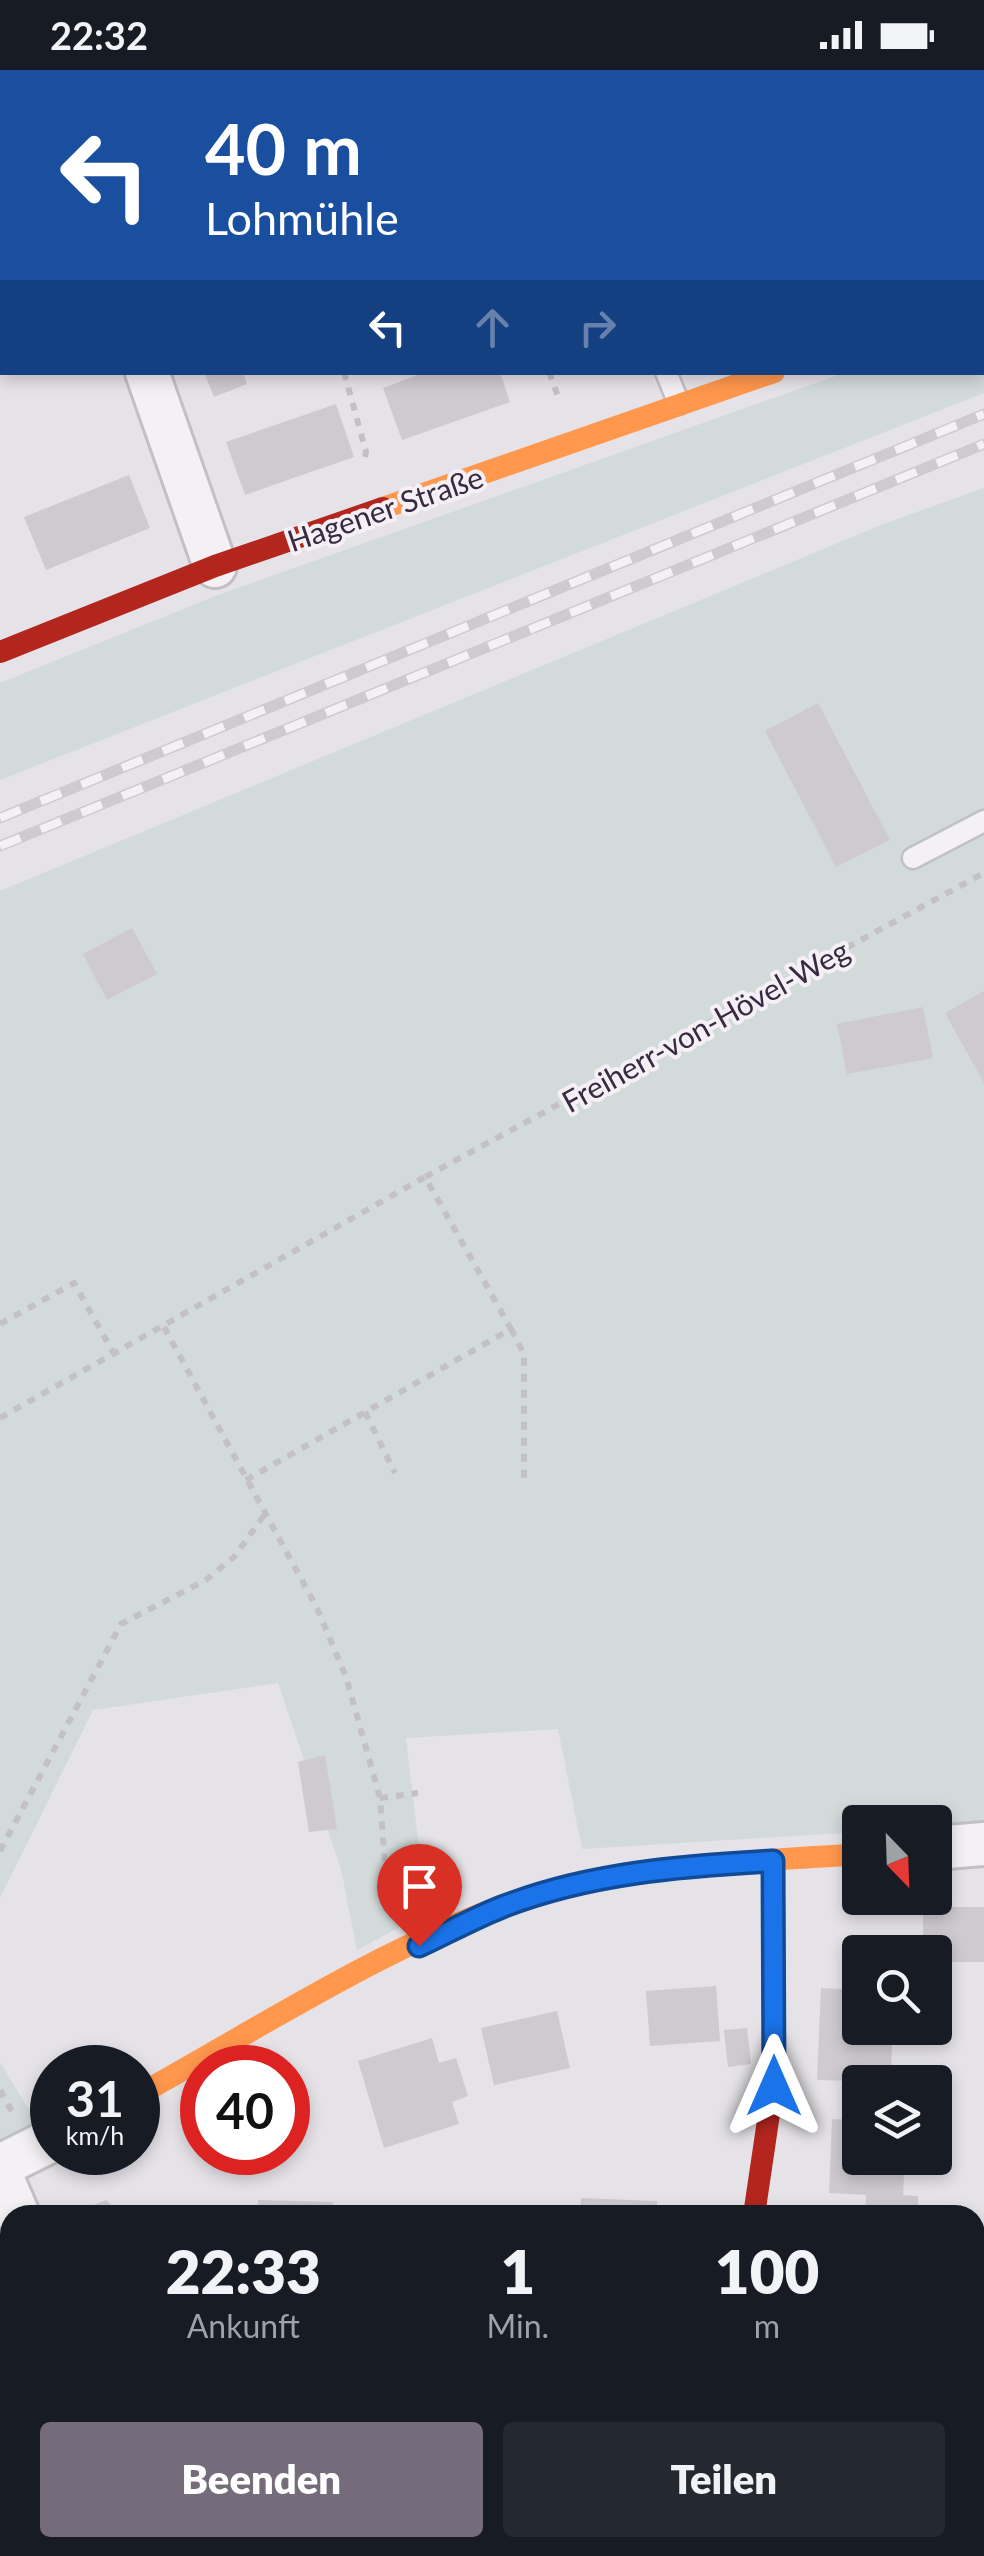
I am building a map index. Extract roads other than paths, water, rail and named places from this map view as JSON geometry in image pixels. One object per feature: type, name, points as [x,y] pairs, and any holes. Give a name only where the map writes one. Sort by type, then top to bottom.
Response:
[{"type":"street","points":[[147,375],[215,566]]},
{"type":"street","name":"Hagener Straße","points":[[0,652],[215,566],[766,375]]},
{"type":"street","points":[[952,1847],[984,1844]]},
{"type":"street","points":[[160,2083],[502,1906],[576,1885],[666,1867],[842,1855]]},
{"type":"street","points":[[756,2205],[774,2086],[773,1861]]},
{"type":"street","points":[[14,2205],[0,2170],[30,2153]]},
{"type":"lane","points":[[667,375],[680,406]]},
{"type":"lane","points":[[913,858],[984,821]]},
{"type":"railway","points":[[0,818],[984,414]]},
{"type":"railway","points":[[0,846],[984,444]]}]
